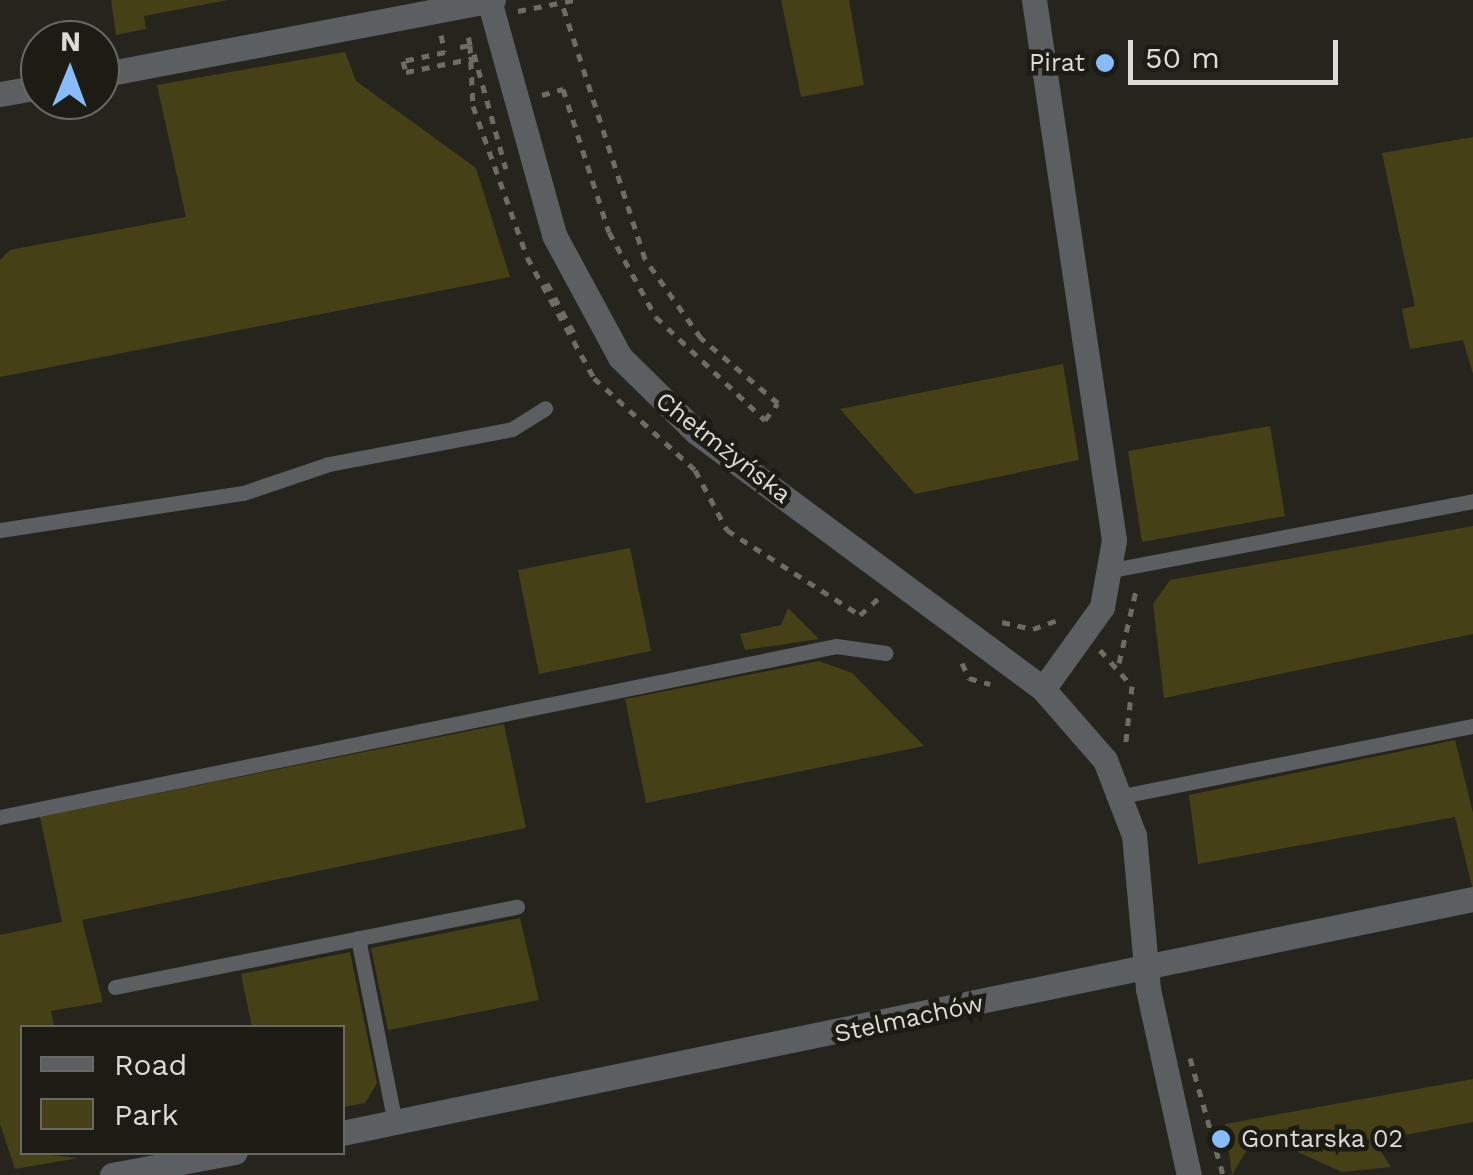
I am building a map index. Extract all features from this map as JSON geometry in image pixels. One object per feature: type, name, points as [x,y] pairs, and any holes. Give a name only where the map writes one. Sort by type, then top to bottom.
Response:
[{"type":"street","points":[[120,71],[491,0]]},
{"type":"street","name":"Chełmżyńska","points":[[491,0],[506,83],[566,266],[633,372],[696,432],[1043,688],[1087,734],[1122,796],[1140,871],[1146,969],[1190,1175]]},
{"type":"street","points":[[1034,0],[1104,447],[1112,570],[1097,618],[1043,688]]},
{"type":"street","name":"Stelmachów","points":[[345,1132],[1473,899]]},
{"type":"street","points":[[112,1175],[220,1155]]},
{"type":"lane","points":[[0,530],[243,493],[329,464],[512,429],[544,408]]},
{"type":"lane","points":[[1112,570],[1473,501]]},
{"type":"lane","points":[[0,817],[836,646],[886,653]]},
{"type":"lane","points":[[1122,796],[1473,726]]},
{"type":"lane","points":[[115,986],[517,907]]},
{"type":"lane","points":[[358,938],[395,1124]]},
{"type":"path","points":[[539,96],[563,89],[610,232],[656,317],[765,420],[778,403],[701,338],[645,259],[562,0]]},
{"type":"path","points":[[466,22],[470,45],[460,47],[472,45]]},
{"type":"path","points":[[441,35],[445,52],[403,61],[406,72],[472,58]]},
{"type":"path","points":[[536,86],[543,109]]},
{"type":"path","points":[[992,616],[1034,629],[1068,608]]},
{"type":"path","points":[[1119,663],[1131,631]]},
{"type":"path","points":[[968,650],[966,675],[1004,690]]},
{"type":"path","points":[[1099,650],[1119,663],[1133,694],[1129,746]]},
{"type":"green space","points":[[111,0],[228,0],[144,16],[146,29],[120,34],[120,20],[114,20]]},
{"type":"green space","points":[[781,0],[849,0],[864,85],[801,97]]},
{"type":"green space","points":[[345,52],[356,81],[476,168],[510,277],[0,377],[0,260],[10,250],[186,217],[157,85]]},
{"type":"green space","points":[[1473,137],[1473,374],[1463,340],[1410,349],[1402,309],[1415,306],[1382,153]]},
{"type":"green space","points":[[1063,364],[1079,460],[915,494],[840,409]]},
{"type":"green space","points":[[1270,426],[1285,516],[1142,542],[1128,451]]},
{"type":"green space","points":[[1473,526],[1473,634],[1164,698],[1153,604],[1170,580]]},
{"type":"green space","points":[[630,548],[651,651],[539,674],[518,570]]},
{"type":"green space","points":[[788,608],[819,639],[745,650],[740,634],[781,625]]},
{"type":"green space","points":[[819,661],[852,673],[924,746],[646,803],[625,699]]},
{"type":"green space","points":[[504,724],[526,828],[82,920],[103,1002],[51,1011],[54,1025],[20,1025],[20,1155],[79,1158],[15,1169],[0,1124],[0,935],[62,922],[40,817]]},
{"type":"green space","points":[[1455,740],[1473,813],[1473,890],[1455,817],[1198,864],[1189,795]]},
{"type":"green space","points":[[520,918],[539,1000],[388,1030],[371,948]]},
{"type":"green space","points":[[350,952],[377,1083],[365,1103],[345,1107],[345,1025],[252,1025],[241,974]]},
{"type":"green space","points":[[1473,1079],[1473,1122],[1374,1141],[1391,1167],[1342,1172],[1269,1139],[1249,1146],[1232,1175],[1225,1124]]},
{"type":"place","name":"Pirat","points":[[1105,63]]},
{"type":"place","name":"Gontarska 02","points":[[1221,1139]]}]
